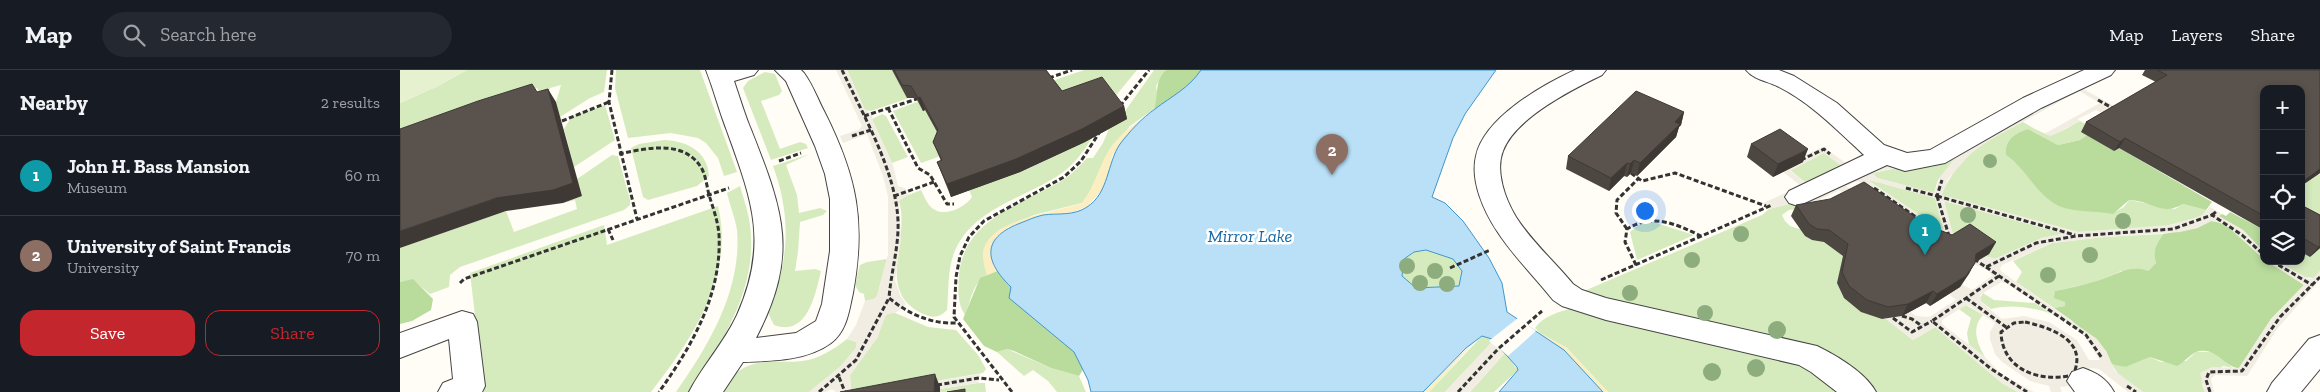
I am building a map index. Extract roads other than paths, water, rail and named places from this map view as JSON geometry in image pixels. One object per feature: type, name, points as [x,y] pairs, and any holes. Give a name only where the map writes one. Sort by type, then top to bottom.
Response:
[{"type":"lane","points":[[733,350],[771,349],[804,342],[818,335],[827,328],[833,316],[841,280],[844,226],[841,186],[800,86],[796,78],[787,70]]},
{"type":"lane","points":[[1594,70],[1546,97],[1508,125],[1491,149],[1487,174],[1501,215],[1563,292],[1572,298],[1606,309],[1806,355],[1822,363],[1860,392]]},
{"type":"lane","points":[[1758,70],[1786,81],[1828,108],[1875,151],[1884,156],[1905,162],[1936,157],[2032,103],[2103,70]]},
{"type":"lane","points":[[705,392],[733,350],[749,320],[762,283],[767,259],[768,224],[728,73]]},
{"type":"lane","points":[[1798,197],[1884,156]]},
{"type":"lane","points":[[400,346],[462,322],[468,386],[454,392]]},
{"type":"lane","points":[[2283,392],[2320,347]]},
{"type":"water","name":"Mirror Lake","points":[[1201,70],[1496,70],[1465,114],[1453,138],[1432,197],[1445,203],[1463,221],[1489,258],[1502,283],[1507,312],[1564,350],[1603,392],[1499,392],[1518,370],[1492,339],[1482,336],[1466,348],[1423,392],[1091,392],[1088,380],[1074,352],[1009,298],[1011,287],[1002,278],[992,260],[993,244],[1006,230],[1030,219],[1043,215],[1071,213],[1087,207],[1100,194],[1116,152],[1128,134],[1145,116],[1186,87]],"holes":[[[1426,250],[1453,259],[1462,271],[1459,286],[1416,288],[1402,276],[1404,259],[1414,252]]]},
{"type":"place","name":"University of Saint Francis","points":[[1332,175]]},
{"type":"place","name":"John H. Bass Mansion","points":[[1925,255]]}]
